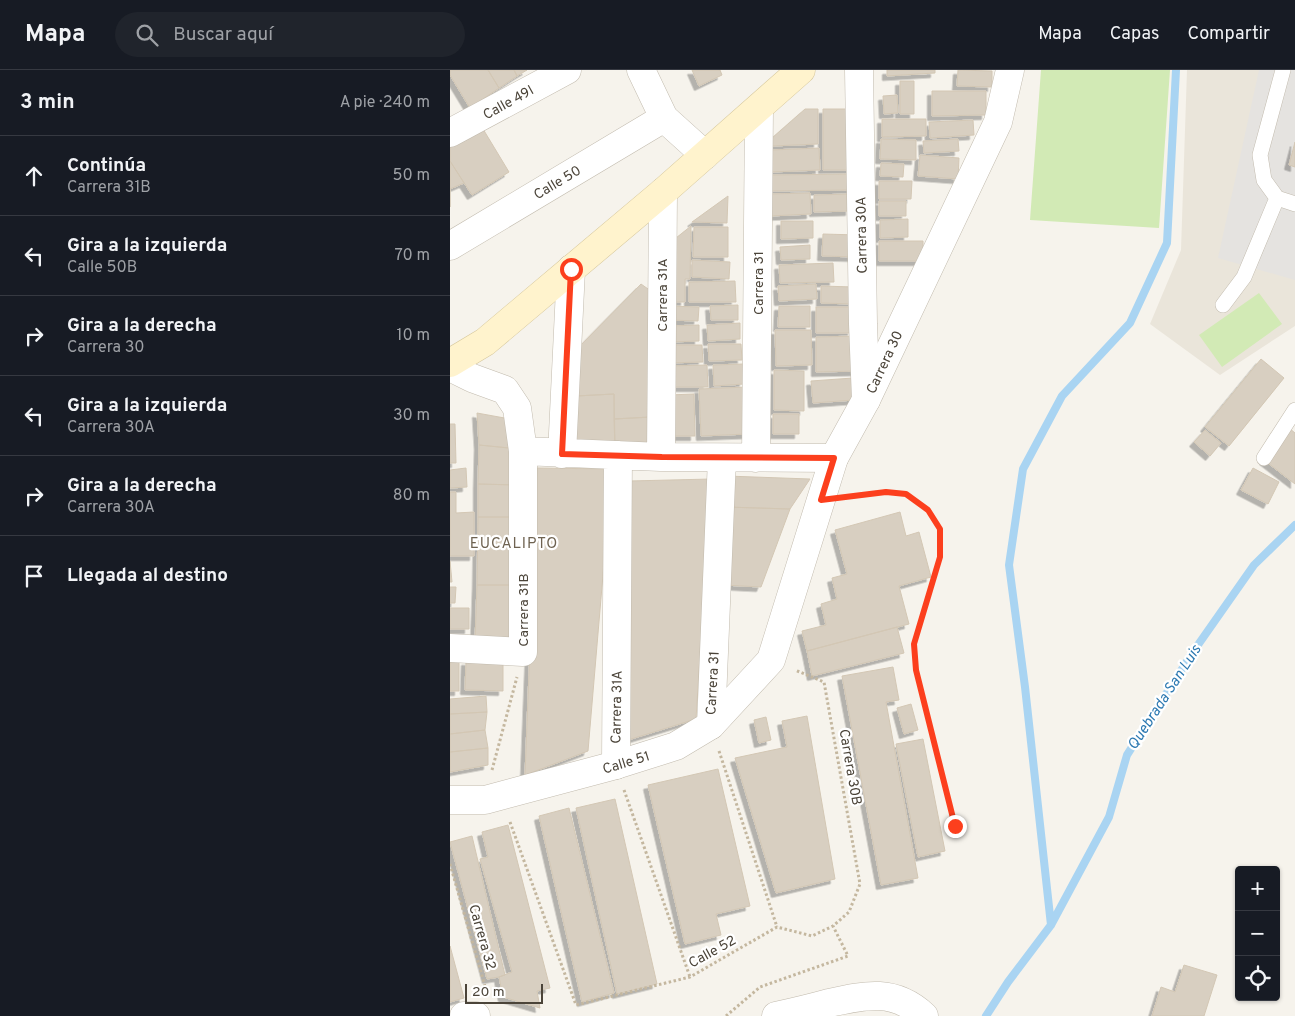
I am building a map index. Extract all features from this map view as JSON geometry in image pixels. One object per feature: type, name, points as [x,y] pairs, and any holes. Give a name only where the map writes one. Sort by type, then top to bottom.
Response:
[{"type":"main road","points":[[450,365],[486,342],[663,192],[801,70]]},
{"type":"street","name":"Calle 49I","points":[[450,133],[567,70]]},
{"type":"street","points":[[641,70],[664,118],[705,155]]},
{"type":"street","name":"Carrera 30A","points":[[859,70],[866,400]]},
{"type":"street","name":"Carrera 30","points":[[771,660],[834,458],[866,400],[998,122],[1010,70]]},
{"type":"street","name":"Carrera 31","points":[[756,458],[759,108]]},
{"type":"street","name":"Calle 50","points":[[450,246],[664,118]]},
{"type":"street","name":"Carrera 31A","points":[[662,457],[663,192]]},
{"type":"street","points":[[562,454],[571,269]]},
{"type":"street","name":"Carrera 31B","points":[[450,365],[472,378],[505,390],[517,408],[523,451],[523,652]]},
{"type":"street","points":[[523,451],[662,457],[834,458]]},
{"type":"street","name":"Carrera 31A","points":[[616,766],[618,455]]},
{"type":"street","name":"Carrera 31","points":[[710,724],[722,458]]},
{"type":"street","points":[[450,648],[523,652]]},
{"type":"street","name":"Calle 51","points":[[450,800],[492,797],[616,766],[676,746],[710,724],[771,660]]},
{"type":"street","points":[[776,1016],[864,995],[894,997],[906,1002],[924,1016]]},
{"type":"street","points":[[464,1016],[482,1006]]},
{"type":"lane","points":[[1283,70],[1260,155],[1264,180],[1277,198],[1295,204]]},
{"type":"lane","points":[[1223,305],[1244,277],[1277,198]]},
{"type":"lane","points":[[1264,458],[1295,410]]},
{"type":"path","points":[[821,500],[886,492],[906,494],[928,510],[940,529],[940,557],[914,644],[916,670],[955,826]]},
{"type":"path","name":"Carrera 31B","points":[[492,797],[523,652]]},
{"type":"path","name":"Carrera 30B","points":[[771,660],[824,682],[860,884],[849,912],[833,926]]},
{"type":"path","name":"Carrera 31","points":[[710,724],[777,927]]},
{"type":"path","points":[[616,766],[690,977]]},
{"type":"path","name":"Calle 52","points":[[492,797],[576,1005],[690,977],[777,927]]},
{"type":"path","name":"Carrera 32","points":[[450,864],[482,1006]]},
{"type":"path","points":[[726,1016],[760,987],[848,956],[833,926],[812,936],[777,927]]},
{"type":"shaded area","points":[[1187,70],[1295,70],[1295,326],[1220,375],[1150,324],[1181,250]]},
{"type":"shaded area","points":[[1259,70],[1295,70],[1295,142],[1289,165],[1295,167],[1295,280],[1218,258]]},
{"type":"green space","points":[[1041,70],[1170,70],[1159,228],[1030,220]]},
{"type":"green space","points":[[1259,293],[1282,324],[1222,367],[1199,335]]},
{"type":"building","points":[[450,70],[488,70],[499,88],[470,108],[450,75]]},
{"type":"building","points":[[488,70],[514,70],[517,76],[499,88]]},
{"type":"building","points":[[514,70],[527,70],[517,76]]},
{"type":"building","points":[[692,70],[720,70],[722,75],[699,86]]},
{"type":"building","points":[[887,70],[935,70],[935,73],[887,76]]},
{"type":"building","points":[[958,70],[992,71],[992,87],[957,86]]},
{"type":"building","points":[[900,81],[914,81],[914,114],[900,114]]},
{"type":"building","points":[[932,91],[986,91],[986,115],[932,116]]},
{"type":"building","points":[[897,95],[898,113],[884,114],[883,96]]},
{"type":"building","points":[[805,109],[818,109],[818,144],[772,146],[772,138]]},
{"type":"building","points":[[823,109],[853,109],[853,170],[823,170]]},
{"type":"building","points":[[882,119],[926,119],[926,136],[882,137]]},
{"type":"building","points":[[973,120],[974,135],[930,138],[929,122]]},
{"type":"building","points":[[480,124],[509,172],[472,195],[450,161],[450,141]]},
{"type":"building","points":[[881,139],[916,140],[916,160],[880,159]]},
{"type":"building","points":[[958,139],[959,151],[924,153],[923,141]]},
{"type":"building","points":[[1295,142],[1295,167],[1289,165]]},
{"type":"building","points":[[819,148],[820,170],[771,172],[771,150]]},
{"type":"building","points":[[920,155],[959,158],[958,179],[918,176]]},
{"type":"building","points":[[450,161],[464,183],[450,189]]},
{"type":"building","points":[[881,163],[904,164],[903,177],[880,176]]},
{"type":"building","points":[[852,174],[852,190],[770,191],[770,175]]},
{"type":"building","points":[[879,181],[912,181],[911,199],[879,199]]},
{"type":"building","points":[[810,193],[811,214],[770,216],[769,194]]},
{"type":"building","points":[[850,194],[850,211],[814,212],[814,195]]},
{"type":"building","points":[[728,196],[727,223],[692,222]]},
{"type":"building","points":[[879,201],[906,201],[906,216],[879,216]]},
{"type":"building","points":[[908,219],[908,237],[880,238],[880,220]]},
{"type":"building","points":[[781,221],[813,221],[813,238],[781,239]]},
{"type":"building","points":[[691,226],[690,279],[685,279],[685,302],[670,302],[671,242]]},
{"type":"building","points":[[694,227],[728,227],[728,257],[693,257]]},
{"type":"building","points":[[823,234],[858,235],[857,257],[822,256]]},
{"type":"building","points":[[879,241],[923,241],[923,261],[879,261]]},
{"type":"building","points":[[810,245],[810,259],[781,260],[780,247]]},
{"type":"building","points":[[692,260],[730,262],[729,279],[692,277]]},
{"type":"building","points":[[833,263],[834,282],[780,283],[779,265]]},
{"type":"building","points":[[735,281],[736,302],[689,302],[689,282]]},
{"type":"building","points":[[641,284],[658,296],[651,417],[614,419],[614,394],[576,396],[576,350]]},
{"type":"building","points":[[816,284],[817,299],[779,301],[778,286]]},
{"type":"building","points":[[821,286],[854,287],[853,304],[821,303]]},
{"type":"building","points":[[738,305],[738,320],[711,320],[710,306]]},
{"type":"building","points":[[669,306],[699,307],[698,321],[669,320]]},
{"type":"building","points":[[779,306],[810,306],[810,327],[778,327]]},
{"type":"building","points":[[816,307],[852,307],[852,333],[816,333]]},
{"type":"building","points":[[740,323],[740,339],[708,341],[707,325]]},
{"type":"building","points":[[699,325],[699,341],[669,342],[668,326]]},
{"type":"building","points":[[775,330],[811,330],[812,365],[776,366]]},
{"type":"building","points":[[860,336],[860,371],[816,372],[816,337]]},
{"type":"building","points":[[708,344],[741,344],[742,360],[709,361]]},
{"type":"building","points":[[666,345],[702,345],[703,362],[666,363]]},
{"type":"building","points":[[1261,359],[1284,378],[1229,446],[1205,427]]},
{"type":"building","points":[[743,364],[744,384],[714,386],[713,365]]},
{"type":"building","points":[[707,365],[708,387],[668,387],[667,366]]},
{"type":"building","points":[[774,370],[804,371],[804,411],[774,410]]},
{"type":"building","points":[[853,378],[854,400],[813,403],[811,381]]},
{"type":"building","points":[[747,387],[748,434],[701,436],[699,389]]},
{"type":"building","points":[[614,394],[615,448],[576,442],[576,396]]},
{"type":"building","points":[[694,394],[695,436],[669,436],[668,395]]},
{"type":"building","points":[[477,413],[510,419],[519,449],[479,445]]},
{"type":"building","points":[[773,414],[799,414],[799,434],[773,434]]},
{"type":"building","points":[[651,417],[652,446],[615,448],[614,419]]},
{"type":"building","points":[[450,424],[455,424],[456,463],[450,463]]},
{"type":"building","points":[[1289,428],[1295,433],[1295,484],[1264,460]]},
{"type":"building","points":[[1205,430],[1221,443],[1210,456],[1194,442]]},
{"type":"building","points":[[479,445],[519,449],[517,485],[478,484]]},
{"type":"building","points":[[466,468],[467,487],[450,488],[450,470]]},
{"type":"building","points":[[537,468],[612,469],[588,751],[525,775]]},
{"type":"building","points":[[1253,468],[1279,482],[1268,504],[1241,490]]},
{"type":"building","points":[[726,476],[810,479],[790,509],[725,507]]},
{"type":"building","points":[[711,479],[696,719],[628,740],[629,481]]},
{"type":"building","points":[[478,484],[517,485],[517,517],[478,517]]},
{"type":"building","points":[[450,492],[456,492],[456,513],[474,512],[474,556],[450,556]]},
{"type":"building","points":[[725,507],[790,509],[761,587],[723,585]]},
{"type":"building","points":[[900,512],[906,536],[919,532],[931,577],[899,586],[909,624],[807,651],[802,631],[826,625],[821,604],[837,599],[832,578],[847,574],[835,530]]},
{"type":"building","points":[[478,517],[517,517],[516,585],[477,585]]},
{"type":"building","points":[[450,561],[452,582],[450,582]]},
{"type":"building","points":[[477,585],[516,585],[515,648],[475,641]]},
{"type":"building","points":[[450,587],[456,587],[455,603],[450,603]]},
{"type":"building","points":[[450,608],[469,608],[469,629],[450,629]]},
{"type":"building","points":[[897,627],[904,653],[812,676],[807,651]]},
{"type":"building","points":[[450,653],[459,653],[459,691],[450,691]]},
{"type":"building","points":[[466,661],[503,662],[503,691],[465,690]]},
{"type":"building","points":[[893,667],[899,700],[886,702],[918,878],[881,885],[842,676]]},
{"type":"building","points":[[486,696],[487,712],[450,714],[450,699]]},
{"type":"building","points":[[911,704],[918,730],[904,734],[897,708]]},
{"type":"building","points":[[487,712],[485,730],[450,734],[450,714]]},
{"type":"building","points":[[807,716],[835,879],[776,893],[735,758],[787,747],[782,721]]},
{"type":"building","points":[[766,717],[771,740],[759,743],[754,720]]},
{"type":"building","points":[[485,730],[488,748],[450,752],[450,734]]},
{"type":"building","points":[[923,739],[945,851],[918,857],[896,744]]},
{"type":"building","points":[[488,748],[488,765],[450,772],[450,752]]},
{"type":"building","points":[[718,769],[750,906],[716,914],[721,935],[685,944],[648,785]]},
{"type":"building","points":[[615,799],[657,984],[617,994],[576,808]]},
{"type":"building","points":[[569,808],[614,993],[582,1002],[539,816]]},
{"type":"building","points":[[508,825],[550,988],[537,991],[540,1008],[503,997],[499,977],[512,972],[480,859],[488,857],[482,832]]},
{"type":"building","points":[[472,836],[505,975],[487,979],[450,842]]},
{"type":"building","points":[[450,946],[464,998],[450,1002]]},
{"type":"building","points":[[1184,965],[1217,975],[1204,1016],[1152,1016],[1161,987],[1175,992]]},
{"type":"waterway","points":[[1051,925],[1025,687],[1009,565],[1023,469],[1062,396],[1130,323],[1167,243],[1176,70]]},
{"type":"waterway","name":"Quebrada San Luis","points":[[986,1016],[1008,982],[1051,925],[1109,817],[1127,755],[1193,652],[1254,565],[1295,525]]},
{"type":"district","name":"EUCALIPTO","points":[[514,543]]},
{"type":"route","points":[[571,269],[562,454],[722,458],[834,458],[821,500],[886,492],[906,494],[928,510],[940,529],[940,557],[914,644],[916,670],[955,826]]}]
